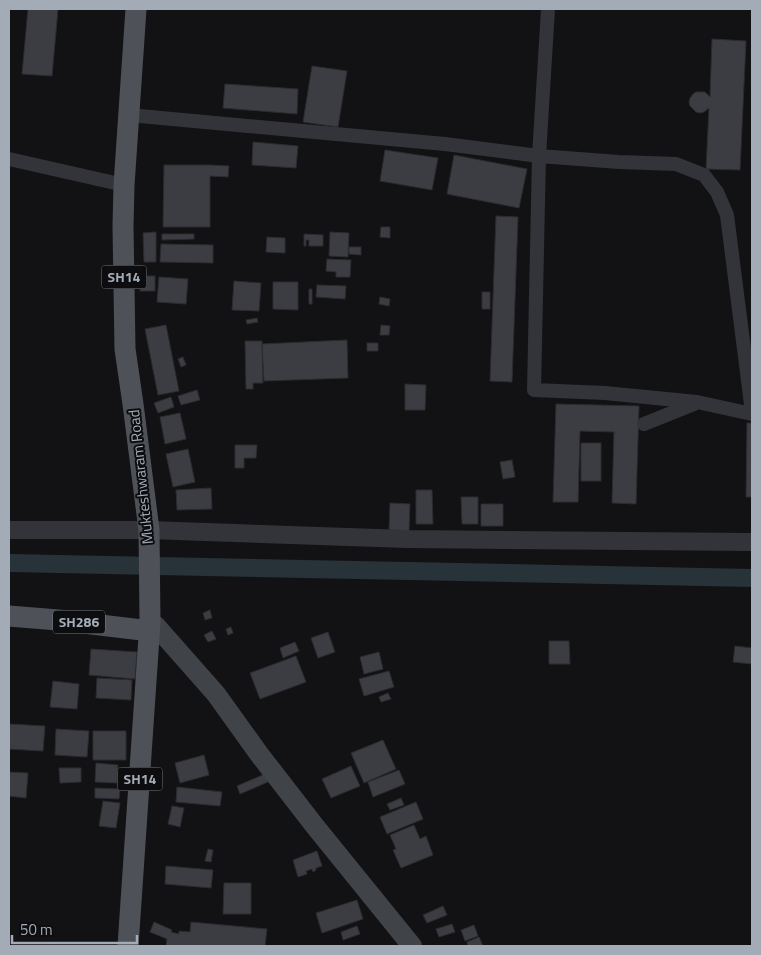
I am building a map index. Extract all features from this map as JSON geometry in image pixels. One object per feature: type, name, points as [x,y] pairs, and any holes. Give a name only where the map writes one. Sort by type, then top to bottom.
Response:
[{"type":"main road","name":"Mukteshwaram Road","points":[[128,946],[149,623],[148,537],[134,404],[125,349],[124,185],[136,9]]},
{"type":"main road","name":"SH286","points":[[9,616],[142,630],[149,623]]},
{"type":"main road","points":[[149,623],[156,626],[216,694],[259,754],[412,946]]},
{"type":"street","points":[[129,114],[435,143],[539,156],[676,164],[704,175],[717,192],[727,215],[752,413],[697,402],[606,393],[534,390],[539,156],[548,9]]},
{"type":"street","points":[[9,159],[124,185]]},
{"type":"street","points":[[644,424],[697,402]]},
{"type":"street","points":[[9,530],[148,537],[752,542]]},
{"type":"building","points":[[28,9],[58,9],[52,76],[22,74]]},
{"type":"building","points":[[712,39],[746,41],[740,170],[706,169],[709,108],[704,112],[696,112],[689,102],[696,92],[705,92],[710,97]]},
{"type":"building","points":[[312,66],[347,71],[338,127],[303,122]]},
{"type":"building","points":[[225,84],[298,89],[297,114],[223,108]]},
{"type":"building","points":[[253,142],[298,146],[296,168],[252,165]]},
{"type":"building","points":[[385,150],[438,158],[432,190],[380,181]]},
{"type":"building","points":[[454,155],[527,169],[519,208],[447,194]]},
{"type":"building","points":[[164,165],[229,166],[228,177],[210,176],[210,227],[163,227]]},
{"type":"building","points":[[496,216],[518,217],[512,382],[490,381]]},
{"type":"building","points":[[381,227],[390,227],[390,238],[380,237]]},
{"type":"building","points":[[156,232],[156,262],[144,262],[143,233]]},
{"type":"building","points":[[330,232],[349,233],[348,257],[329,256]]},
{"type":"building","points":[[162,234],[194,234],[194,239],[162,240]]},
{"type":"building","points":[[304,234],[323,235],[323,246],[309,246],[309,240],[306,240],[306,246],[304,246]]},
{"type":"building","points":[[267,237],[285,238],[285,253],[266,252]]},
{"type":"building","points":[[161,244],[213,245],[213,263],[160,262]]},
{"type":"building","points":[[349,247],[361,247],[361,255],[349,254]]},
{"type":"building","points":[[327,259],[351,260],[350,277],[336,277],[336,272],[326,271]]},
{"type":"building","points":[[140,276],[155,276],[155,291],[140,291]]},
{"type":"building","points":[[159,277],[188,279],[186,304],[157,302]]},
{"type":"building","points":[[234,281],[261,283],[259,311],[232,310]]},
{"type":"building","points":[[273,282],[298,282],[298,310],[273,309]]},
{"type":"building","points":[[317,285],[346,286],[345,299],[316,297]]},
{"type":"building","points":[[309,289],[312,289],[312,304],[309,304]]},
{"type":"building","points":[[482,292],[490,292],[490,309],[482,309]]},
{"type":"building","points":[[380,297],[390,299],[389,306],[379,304]]},
{"type":"building","points":[[257,318],[258,322],[247,324],[246,320]]},
{"type":"building","points":[[166,325],[179,391],[158,395],[145,329]]},
{"type":"building","points":[[381,325],[390,326],[389,335],[380,335]]},
{"type":"building","points":[[347,340],[348,378],[264,381],[262,344]]},
{"type":"building","points":[[245,341],[262,341],[263,383],[253,383],[253,389],[246,389]]},
{"type":"building","points":[[367,343],[378,343],[378,351],[367,351]]},
{"type":"building","points":[[183,357],[186,365],[181,367],[178,359]]},
{"type":"building","points":[[405,384],[426,385],[425,410],[405,410]]},
{"type":"building","points":[[197,390],[200,400],[181,405],[178,396]]},
{"type":"building","points":[[171,397],[174,407],[158,413],[154,403]]},
{"type":"building","points":[[556,404],[639,406],[636,504],[612,503],[614,432],[580,431],[578,502],[553,502]]},
{"type":"building","points":[[180,413],[186,439],[165,444],[160,417]]},
{"type":"building","points":[[747,423],[752,423],[752,497],[746,497]]},
{"type":"building","points":[[581,443],[601,443],[601,481],[581,481]]},
{"type":"building","points":[[235,445],[257,445],[256,458],[244,458],[244,468],[235,468]]},
{"type":"building","points":[[188,449],[195,482],[173,487],[166,454]]},
{"type":"building","points":[[512,460],[515,477],[503,479],[500,462]]},
{"type":"building","points":[[211,488],[212,509],[177,510],[176,490]]},
{"type":"building","points":[[416,490],[432,490],[433,524],[416,524]]},
{"type":"building","points":[[461,497],[478,497],[478,524],[462,524]]},
{"type":"building","points":[[390,503],[410,504],[409,531],[389,530]]},
{"type":"building","points":[[481,504],[503,504],[503,526],[481,526]]},
{"type":"building","points":[[210,610],[212,618],[205,620],[203,613]]},
{"type":"building","points":[[231,627],[233,633],[228,635],[226,629]]},
{"type":"building","points":[[212,631],[216,639],[208,642],[204,635]]},
{"type":"building","points":[[328,632],[335,652],[318,658],[311,638]]},
{"type":"building","points":[[549,641],[569,641],[570,664],[549,664]]},
{"type":"building","points":[[295,642],[299,651],[283,658],[280,648]]},
{"type":"building","points":[[735,646],[752,648],[752,664],[733,662]]},
{"type":"building","points":[[91,649],[137,652],[135,679],[89,675]]},
{"type":"building","points":[[379,652],[383,669],[364,674],[360,657]]},
{"type":"building","points":[[296,656],[306,682],[260,699],[250,673]]},
{"type":"building","points":[[389,671],[394,687],[364,696],[359,679]]},
{"type":"building","points":[[97,678],[132,680],[131,700],[96,698]]},
{"type":"building","points":[[53,681],[79,684],[77,709],[50,707]]},
{"type":"building","points":[[388,693],[391,699],[381,702],[379,697]]},
{"type":"building","points":[[9,724],[45,726],[43,751],[9,749]]},
{"type":"building","points":[[56,729],[89,731],[87,757],[55,755]]},
{"type":"building","points":[[93,731],[126,731],[126,760],[93,760]]},
{"type":"building","points":[[383,740],[396,769],[364,783],[351,753]]},
{"type":"building","points":[[204,755],[209,775],[180,783],[175,763]]},
{"type":"building","points":[[96,763],[118,765],[117,783],[95,782]]},
{"type":"building","points":[[351,766],[360,786],[331,798],[322,779]]},
{"type":"building","points":[[59,768],[81,768],[81,782],[60,783]]},
{"type":"building","points":[[399,770],[405,784],[373,797],[368,782]]},
{"type":"building","points":[[9,772],[28,773],[26,798],[9,796]]},
{"type":"building","points":[[265,774],[268,782],[240,794],[237,786]]},
{"type":"building","points":[[177,787],[222,792],[220,806],[176,802]]},
{"type":"building","points":[[95,788],[120,789],[119,799],[95,798]]},
{"type":"building","points":[[401,798],[404,805],[390,810],[387,804]]},
{"type":"building","points":[[103,801],[120,803],[116,828],[99,826]]},
{"type":"building","points":[[416,802],[423,819],[387,834],[380,817]]},
{"type":"building","points":[[172,806],[184,808],[180,827],[168,824]]},
{"type":"building","points":[[414,825],[420,839],[426,836],[433,855],[401,868],[393,850],[396,849],[390,835]]},
{"type":"building","points":[[208,849],[213,850],[211,862],[205,861]]},
{"type":"building","points":[[317,851],[322,866],[316,868],[313,872],[312,869],[306,871],[307,874],[298,877],[293,860]]},
{"type":"building","points":[[166,866],[213,870],[211,888],[165,884]]},
{"type":"building","points":[[224,883],[251,883],[251,914],[223,914]]},
{"type":"building","points":[[357,900],[363,919],[322,933],[316,913]]},
{"type":"building","points":[[443,906],[447,915],[427,923],[423,915]]},
{"type":"building","points":[[154,922],[172,930],[171,932],[179,934],[179,931],[190,932],[191,922],[267,929],[265,946],[166,946],[167,939],[150,932]]},
{"type":"building","points":[[452,924],[455,932],[439,937],[436,929]]},
{"type":"building","points":[[474,925],[478,936],[465,941],[461,930]]},
{"type":"building","points":[[357,926],[360,934],[343,940],[341,932]]},
{"type":"building","points":[[479,937],[483,946],[468,946],[467,942]]},
{"type":"waterway","points":[[9,563],[752,578]]}]
